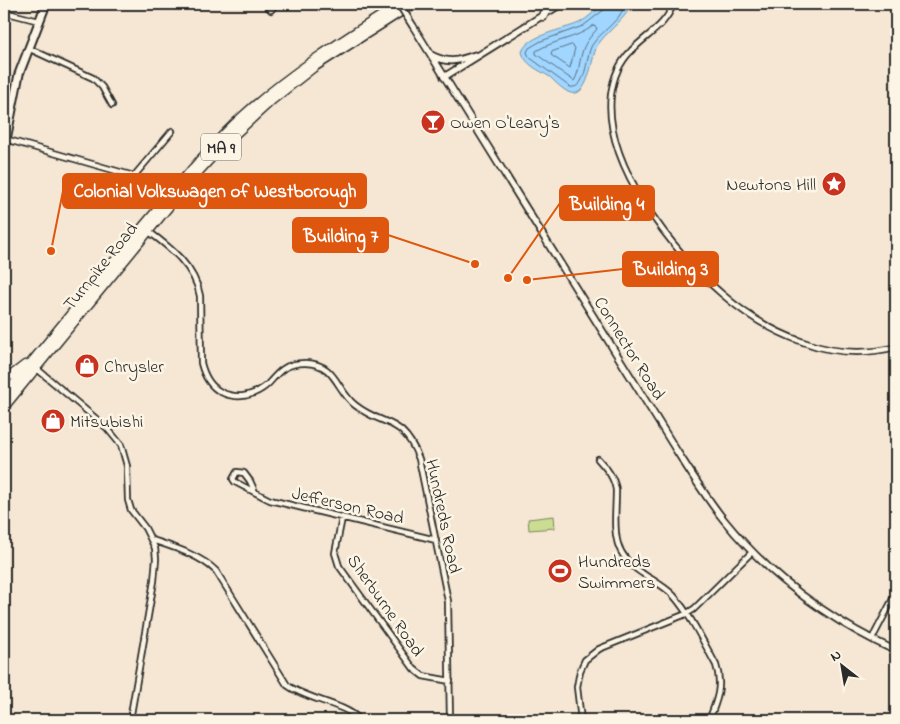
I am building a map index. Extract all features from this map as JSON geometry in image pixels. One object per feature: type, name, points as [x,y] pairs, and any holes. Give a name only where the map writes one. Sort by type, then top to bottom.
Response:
[{"type":"highway","name":"Turnpike Road","points":[[4,396],[208,151],[242,116],[345,38],[400,4]]},
{"type":"highway","name":"Turnpike Road","points":[[4,407],[206,163],[244,125],[314,67],[413,4]]},
{"type":"highway","points":[[543,16],[547,4]]},
{"type":"highway","points":[[4,378],[12,375],[37,356]]},
{"type":"main road","points":[[4,150],[16,85],[28,48],[46,4]]},
{"type":"street","points":[[265,4],[271,10],[276,4]]},
{"type":"street","name":"Connector Road","points":[[400,4],[688,468],[722,518],[752,552],[802,596],[844,624],[896,651]]},
{"type":"street","points":[[444,77],[561,4]]},
{"type":"street","points":[[673,4],[669,14],[661,24],[630,52],[622,62],[617,71],[611,96],[612,122],[618,146],[627,173],[641,197],[665,232],[699,272],[736,304],[771,327],[802,342],[833,350],[861,352],[896,347]]},
{"type":"street","points":[[4,12],[39,21]]},
{"type":"street","points":[[28,48],[93,78],[102,87],[112,105]]},
{"type":"street","points":[[431,55],[448,62],[458,61],[488,49]]},
{"type":"street","points":[[5,139],[134,176],[172,131]]},
{"type":"street","name":"Hundreds Road","points":[[148,232],[194,274],[200,296],[200,363],[209,383],[217,390],[227,395],[249,396],[259,391],[284,368],[294,364],[316,364],[335,376],[346,396],[354,404],[394,424],[409,439],[419,459],[449,612],[450,720]]},
{"type":"street","points":[[36,368],[107,428],[121,445],[127,466],[128,500],[131,510],[145,528],[155,548],[154,581],[130,720]]},
{"type":"street","points":[[598,460],[612,476],[615,483],[616,540],[620,552],[632,566],[672,593],[716,665],[719,674],[719,694],[709,720]]},
{"type":"street","name":"Jefferson Road","points":[[255,492],[244,473],[236,472],[234,474],[233,479],[235,482],[270,500],[436,540]]},
{"type":"street","name":"Sherburne Road","points":[[342,518],[335,553],[340,566],[414,669],[423,676],[450,681]]},
{"type":"street","points":[[152,540],[181,550],[212,567],[287,685],[296,691],[349,712],[360,720]]},
{"type":"street","points":[[580,720],[577,687],[580,671],[585,660],[599,649],[686,614],[694,609],[752,552]]},
{"type":"street","points":[[872,639],[896,593]]},
{"type":"green space","points":[[554,516],[555,528],[529,530],[528,519]]},
{"type":"water","points":[[604,4],[628,4],[630,8],[597,46],[588,77],[581,91],[575,93],[568,92],[526,60],[522,52],[531,41],[579,23]]},
{"type":"place","name":"Owen O'Leary's","points":[[433,122]]},
{"type":"place","name":"Newtons Hill","points":[[834,184]]},
{"type":"place","name":"Colonial Volkswagen of Westborough","points":[[51,251]]},
{"type":"place","name":"Building 7","points":[[475,264]]},
{"type":"place","name":"Building 4","points":[[508,278]]},
{"type":"place","name":"Building 3","points":[[527,280]]},
{"type":"place","name":"Chrysler","points":[[87,366]]},
{"type":"place","name":"Mitsubishi","points":[[53,421]]},
{"type":"place","name":"Hundreds Swimmers","points":[[560,571]]}]
